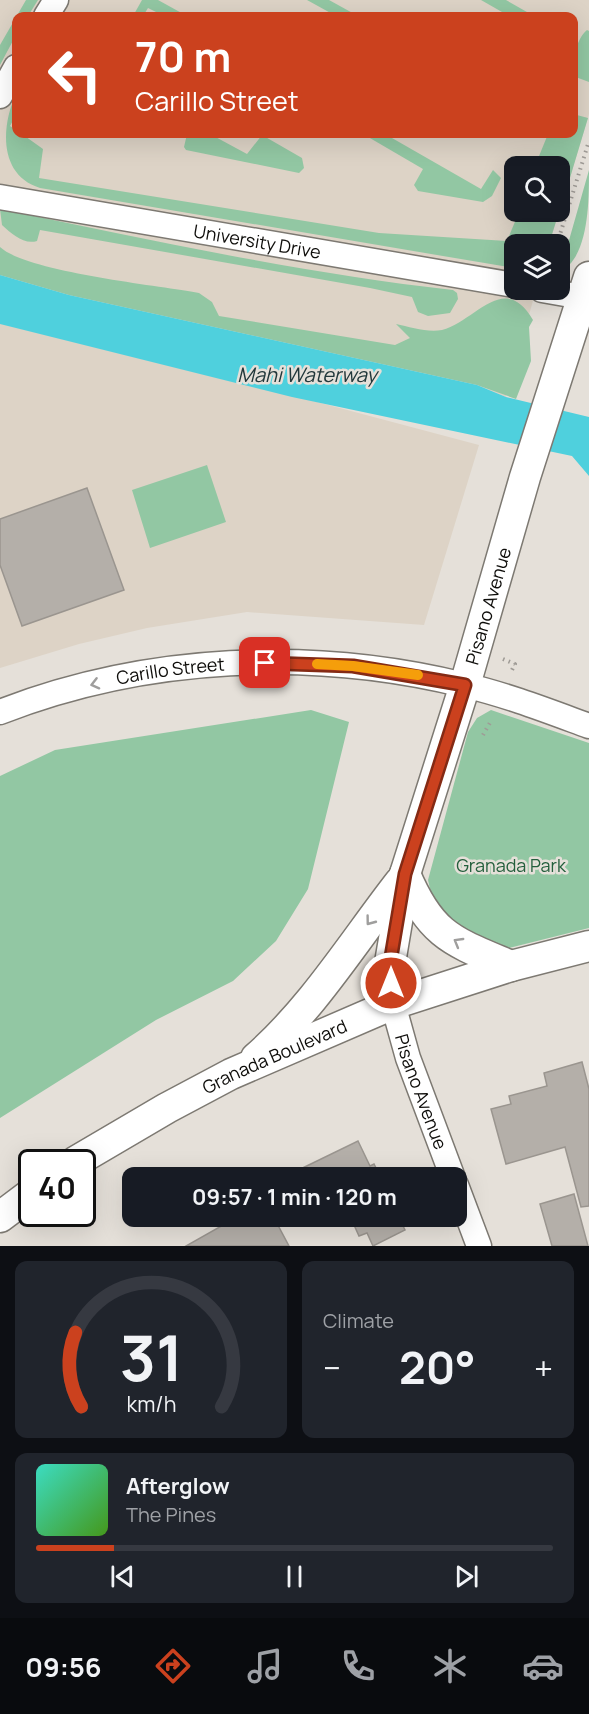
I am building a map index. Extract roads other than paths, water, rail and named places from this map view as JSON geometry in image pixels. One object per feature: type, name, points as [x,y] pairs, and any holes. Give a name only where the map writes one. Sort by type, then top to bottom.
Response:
[{"type":"street","points":[[0,96],[12,74]]},
{"type":"street","name":"University Drive","points":[[0,197],[504,283]]},
{"type":"street","points":[[570,290],[587,290]]},
{"type":"street","name":"Pisano Avenue","points":[[449,1167],[408,1058],[393,1004],[390,963],[405,874],[465,685],[525,477],[587,290]]},
{"type":"street","name":"Carillo Street","points":[[0,712],[65,691],[122,677],[186,667],[303,663],[353,666],[465,685],[516,699],[589,726]]},
{"type":"street","points":[[242,1070],[288,1026],[405,874],[419,906],[429,921],[471,949],[511,966]]},
{"type":"street","name":"Granada Boulevard","points":[[96,1150],[167,1108],[242,1070],[393,1004],[511,966],[589,946]]},
{"type":"street","points":[[0,1216],[18,1203]]},
{"type":"street","points":[[467,1214],[479,1246]]},
{"type":"water","name":"Mahi Waterway","points":[[0,275],[69,295],[477,385],[506,397],[589,417],[589,476],[572,456],[292,397],[0,324]]},
{"type":"park label","name":"Granada Park","points":[[511,865]]}]
